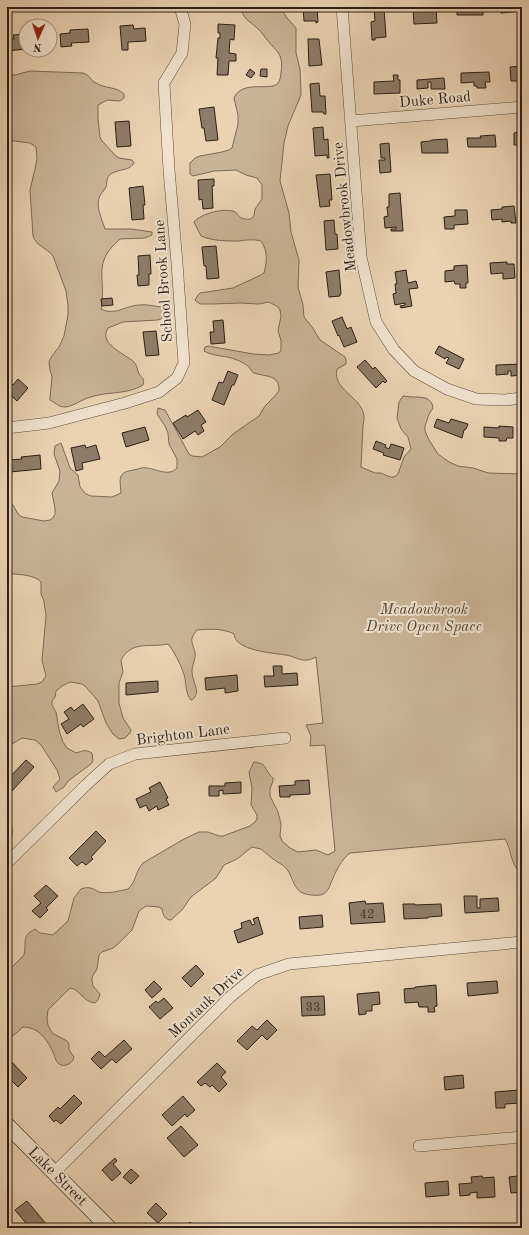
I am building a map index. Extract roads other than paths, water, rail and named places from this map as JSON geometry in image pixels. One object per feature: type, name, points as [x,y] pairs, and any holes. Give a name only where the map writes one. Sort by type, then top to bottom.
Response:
[{"type":"street","name":"School Brook Lane","points":[[7,428],[49,423],[125,403],[159,392],[178,378],[184,363],[169,170],[164,83],[182,53],[185,24],[180,7]]},
{"type":"street","name":"Meadowbrook Drive","points":[[342,7],[361,257],[376,322],[394,350],[414,371],[447,389],[476,399],[505,400],[522,398]]},
{"type":"street","name":"Duke Road","points":[[351,122],[522,107]]},
{"type":"street","name":"Brighton Lane","points":[[7,863],[109,764],[135,754],[285,738]]},
{"type":"street","name":"Montauk Drive","points":[[54,1173],[230,997],[257,975],[289,964],[522,942]]},
{"type":"street","name":"Lake Street","points":[[7,1125],[109,1228]]},
{"type":"street","points":[[419,1146],[522,1138]]},
{"type":"park label","name":"Meadowbrook Drive Open Space","points":[[424,618]]}]
